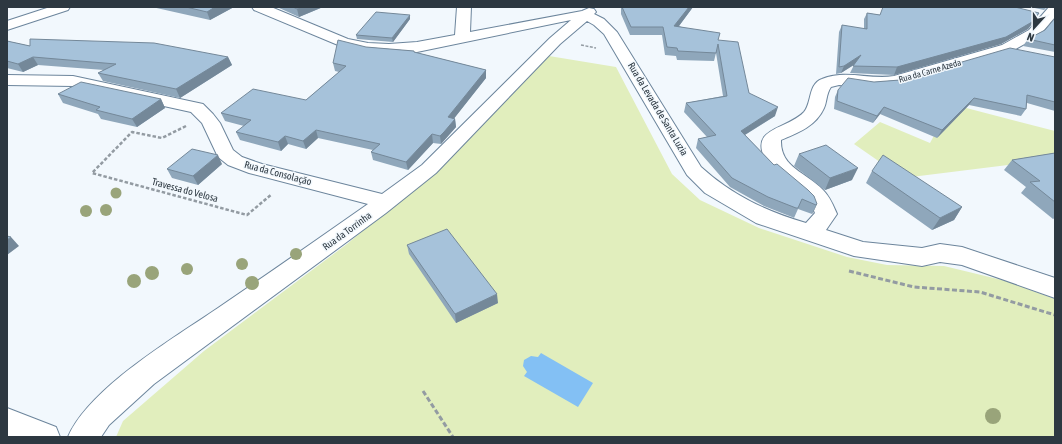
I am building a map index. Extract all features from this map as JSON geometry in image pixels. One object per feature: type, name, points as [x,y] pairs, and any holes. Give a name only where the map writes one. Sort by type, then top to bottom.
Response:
[{"type":"street","points":[[7,26],[63,7]]},
{"type":"street","points":[[259,7],[343,42],[368,48],[390,49],[417,47],[591,11]]},
{"type":"street","points":[[462,38],[464,7]]},
{"type":"street","name":"Rua da Torrinha","points":[[83,437],[99,416],[144,375],[386,202],[429,169],[556,40],[591,11]]},
{"type":"street","name":"Rua da Levada de Santa Luzia","points":[[591,11],[605,26],[624,52],[694,171],[712,188],[758,214],[868,251],[922,257],[940,253],[962,256],[1055,288]]},
{"type":"street","name":"Rua da Carne Azeda","points":[[811,233],[826,214],[825,205],[818,197],[778,163],[770,149],[772,137],[796,127],[809,117],[815,109],[822,85],[828,82],[840,80],[878,83],[896,81],[1007,48],[1034,33],[1045,13]]},
{"type":"street","points":[[1007,48],[1028,54]]},
{"type":"street","name":"Rua da Consolação","points":[[7,80],[73,81],[197,108],[207,116],[226,154],[239,163],[256,169],[386,202]]},
{"type":"street","points":[[7,422],[45,437]]},
{"type":"path","points":[[556,40],[624,52]]},
{"type":"path","name":"Travessa do Velosa","points":[[162,138],[132,132],[92,173],[247,215],[276,190]]},
{"type":"path","points":[[848,270],[914,287],[980,292],[1055,315]]},
{"type":"path","points":[[423,391],[454,437]]},
{"type":"green space","points":[[549,56],[616,67],[672,174],[700,200],[759,228],[847,257],[887,265],[944,266],[1006,281],[1055,299],[1055,437],[116,437],[123,421],[204,351],[347,244],[433,172]]},
{"type":"green space","points":[[951,104],[1055,131],[1055,159],[903,178],[854,144],[880,122],[930,143]]},
{"type":"water","points":[[541,353],[593,383],[578,407],[524,376],[527,372],[523,366],[524,360],[531,356],[538,357]]},
{"type":"building","points":[[186,7],[215,7],[207,12]]},
{"type":"building","points":[[622,7],[689,7],[674,26],[720,33],[718,40],[738,42],[749,93],[778,107],[741,131],[774,165],[777,164],[808,190],[814,196],[816,205],[802,199],[798,208],[796,208],[768,197],[732,178],[698,139],[716,135],[686,103],[727,96],[718,44],[716,53],[678,51],[677,48],[667,47],[663,27],[631,27]]},
{"type":"building","points":[[883,7],[1015,7],[1039,13],[1032,22],[1006,37],[897,67],[853,66],[861,55],[844,66],[839,67],[842,25],[867,29],[867,13],[880,15]]},
{"type":"building","points":[[376,12],[410,15],[392,38],[356,35]]},
{"type":"building","points":[[1055,18],[1055,45],[1028,39],[1045,30]]},
{"type":"building","points":[[30,39],[154,43],[228,57],[176,89],[98,73],[116,64],[33,57],[18,64],[7,61],[7,41],[30,46]]},
{"type":"building","points":[[338,40],[366,47],[414,51],[486,70],[448,117],[455,119],[444,132],[440,136],[432,134],[406,162],[371,152],[380,144],[316,130],[303,141],[285,136],[278,142],[236,132],[251,120],[221,113],[253,89],[306,100],[346,66],[333,63]]},
{"type":"building","points":[[1010,48],[1055,57],[1055,102],[1027,95],[1026,109],[974,98],[942,130],[884,107],[877,116],[837,101],[838,90],[848,78],[874,82],[900,80]]},
{"type":"building","points":[[81,82],[161,99],[132,119],[96,110],[100,107],[58,94]]},
{"type":"building","points":[[826,145],[858,168],[830,178],[799,154]]},
{"type":"building","points":[[192,149],[218,155],[193,176],[167,169]]},
{"type":"building","points":[[1055,153],[1055,202],[1030,182],[1040,181],[1012,160]]},
{"type":"building","points":[[883,155],[962,207],[940,218],[872,171]]},
{"type":"building","points":[[447,229],[497,294],[455,314],[407,245]]}]
